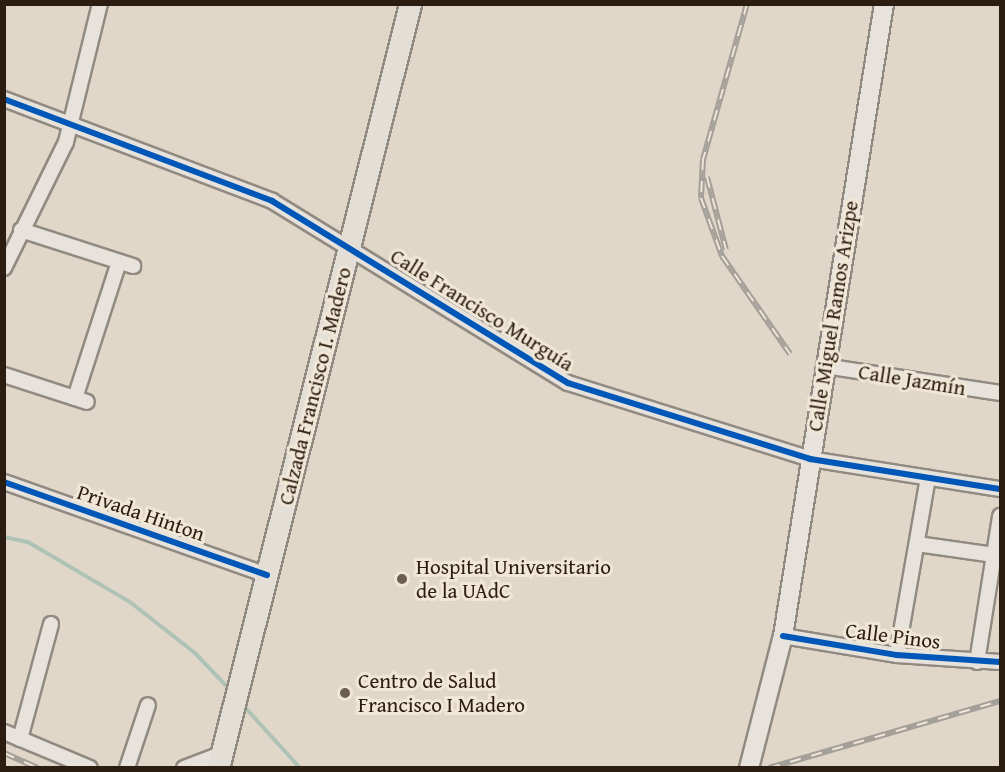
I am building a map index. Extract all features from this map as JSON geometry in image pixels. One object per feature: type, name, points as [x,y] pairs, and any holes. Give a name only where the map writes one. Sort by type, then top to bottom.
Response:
[{"type":"main road","name":"Calzada Francisco I. Madero","points":[[222,763],[229,719],[410,4]]},
{"type":"main road","name":"Calle Miguel Ramos Arizpe","points":[[749,768],[783,636],[824,366],[884,4]]},
{"type":"street","points":[[4,268],[72,123],[100,4]]},
{"type":"street","name":"Calle Francisco Murguía","points":[[4,99],[245,188],[350,247],[568,383],[810,459],[1000,489]]},
{"type":"street","points":[[21,230],[133,266]]},
{"type":"street","points":[[4,375],[81,400],[119,262]]},
{"type":"street","name":"Calle Jazmín","points":[[824,366],[1000,393]]},
{"type":"street","points":[[897,655],[928,478]]},
{"type":"street","name":"Privada Hinton","points":[[4,482],[267,575]]},
{"type":"street","points":[[977,662],[1000,516]]},
{"type":"street","points":[[917,544],[994,555]]},
{"type":"street","points":[[20,739],[51,624]]},
{"type":"street","name":"Calle Pinos","points":[[783,636],[897,655],[1000,662]]},
{"type":"street","points":[[127,768],[148,705]]},
{"type":"street","points":[[4,732],[90,768]]},
{"type":"street","points":[[184,768],[222,763]]},
{"type":"waterway","points":[[4,537],[28,542],[130,602],[195,653],[231,691]]},
{"type":"waterway","points":[[242,704],[300,768]]},
{"type":"railway","points":[[747,4],[703,159],[701,198],[722,256],[790,354]]},
{"type":"railway","points":[[707,177],[726,250]]},
{"type":"railway","points":[[769,768],[1000,701]]},
{"type":"railway","points":[[4,753],[38,768]]},
{"type":"cycle path","points":[[4,99],[272,201],[568,383],[810,459],[1000,489]]},
{"type":"cycle path","points":[[4,482],[267,575]]},
{"type":"cycle path","points":[[783,636],[897,655],[1000,662]]},
{"type":"place","name":"Hospital Universitario de la UAdC","points":[[402,579]]},
{"type":"place","name":"Centro de Salud Francisco I Madero","points":[[345,693]]}]
